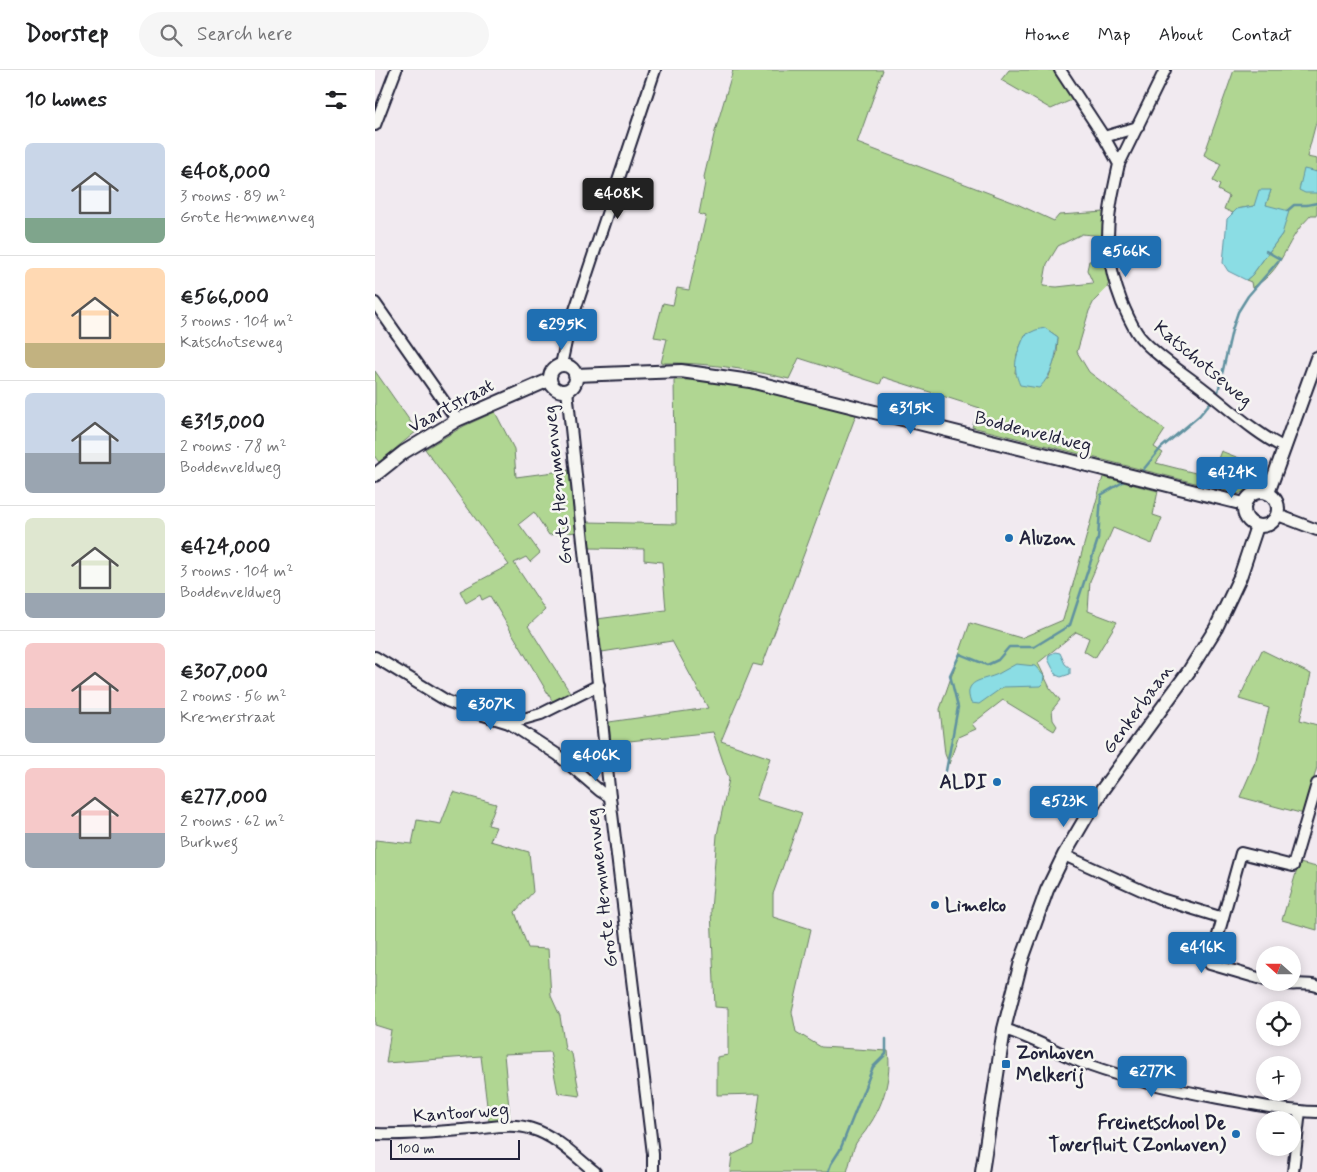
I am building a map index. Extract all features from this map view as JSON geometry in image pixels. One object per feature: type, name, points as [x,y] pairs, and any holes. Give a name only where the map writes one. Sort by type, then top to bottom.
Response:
[{"type":"street","points":[[375,125],[397,70]]},
{"type":"street","name":"Grote Hemmenweg","points":[[575,375],[573,386],[567,390],[555,389],[549,380],[551,371],[561,365],[569,328],[655,70]]},
{"type":"street","points":[[1060,70],[1104,137],[1119,164]]},
{"type":"street","name":"Katschotseweg","points":[[1165,70],[1119,164],[1109,212],[1107,245],[1116,289],[1127,316],[1140,336],[1164,358],[1263,436],[1285,448]]},
{"type":"street","points":[[1104,137],[1138,127]]},
{"type":"street","points":[[375,303],[457,420]]},
{"type":"street","points":[[1268,493],[1317,358]]},
{"type":"street","points":[[561,365],[569,366],[575,375]]},
{"type":"street","name":"Boddenveldweg","points":[[575,375],[681,371],[750,381],[1244,504]]},
{"type":"street","name":"Vaartstraat","points":[[375,475],[404,452],[457,420],[549,380]]},
{"type":"street","name":"Grote Hemmenweg","points":[[567,390],[610,797],[653,1154],[653,1172]]},
{"type":"street","points":[[1254,493],[1268,493],[1276,500],[1278,505],[1277,515],[1274,521],[1269,524],[1257,526],[1246,518],[1244,504],[1254,493]]},
{"type":"street","points":[[1277,515],[1317,530]]},
{"type":"street","name":"Genkerbaan","points":[[982,1172],[1003,1029],[1033,924],[1047,890],[1064,855],[1102,790],[1201,654],[1233,592],[1257,526]]},
{"type":"street","points":[[375,657],[447,700],[509,724],[558,755],[599,791],[610,797]]},
{"type":"street","points":[[509,724],[541,714],[599,685]]},
{"type":"street","points":[[1256,977],[1210,964],[1241,853],[1293,866],[1317,784]]},
{"type":"street","points":[[1064,855],[1161,899],[1223,918]]},
{"type":"street","points":[[1301,984],[1317,986]]},
{"type":"street","points":[[1003,1029],[1023,1035],[1088,1065],[1136,1081],[1236,1101],[1300,1111]]},
{"type":"street","points":[[1301,1111],[1317,1112]]},
{"type":"street","name":"Kantoorweg","points":[[375,1134],[423,1133],[520,1126],[533,1129],[551,1137],[595,1172]]},
{"type":"street","points":[[1293,1172],[1295,1156]]},
{"type":"green space","points":[[733,70],[883,70],[857,143],[1015,203],[1054,221],[1059,215],[1105,212],[1104,236],[1082,234],[1058,246],[1047,264],[1043,286],[1057,287],[1093,283],[1087,270],[1089,261],[1104,260],[1109,282],[1107,288],[1094,301],[1089,311],[1077,352],[1089,372],[1165,430],[1154,447],[1163,453],[1156,463],[1211,477],[1221,451],[1249,462],[1263,478],[1260,482],[1239,494],[972,427],[980,408],[883,377],[880,384],[799,358],[789,379],[725,367],[661,363],[667,339],[654,337],[663,303],[673,305],[677,288],[689,290],[706,216],[699,214],[705,183],[704,177]],"holes":[[[1045,328],[1058,337],[1057,353],[1048,379],[1015,373],[1017,354],[1025,335]]]},
{"type":"green space","points":[[1009,70],[1055,70],[1074,99],[1051,109],[1001,80]]},
{"type":"green space","points":[[1234,70],[1317,70],[1317,119],[1307,157],[1317,159],[1317,172],[1304,170],[1317,192],[1317,215],[1311,215],[1298,230],[1275,269],[1252,288],[1251,282],[1246,280],[1252,275],[1282,234],[1266,205],[1271,190],[1254,206],[1237,209],[1233,213],[1224,209],[1229,196],[1218,190],[1220,185],[1213,181],[1221,164],[1204,155]]},
{"type":"green space","points":[[375,371],[417,431],[379,462],[375,457]]},
{"type":"green space","points":[[674,380],[711,380],[773,392],[856,415],[762,666],[753,664],[721,741],[770,758],[756,799],[802,813],[773,894],[773,917],[811,929],[792,1012],[796,1032],[821,1047],[888,1051],[889,1071],[882,1101],[873,1119],[856,1143],[847,1172],[730,1172],[732,1155],[753,1145],[760,1094],[717,1095],[717,1057],[728,1055],[728,1008],[715,1007],[711,910],[717,835],[729,779],[713,732],[611,743],[609,722],[708,708],[672,641],[602,652],[597,619],[666,610],[662,562],[644,560],[644,549],[590,548],[588,522],[676,524]]},
{"type":"green space","points":[[495,412],[514,449],[516,477],[569,470],[576,532],[549,535],[534,512],[519,524],[540,553],[530,562],[526,557],[514,563],[545,610],[528,626],[571,694],[553,702],[490,596],[482,600],[480,595],[466,603],[460,591],[509,565],[425,449],[464,426]]},
{"type":"green space","points":[[1103,477],[1158,491],[1153,515],[1162,518],[1152,544],[1113,528],[1090,581],[1088,611],[1117,622],[1095,658],[1084,651],[1089,638],[1076,632],[1038,663],[1050,688],[1060,700],[1052,710],[1053,720],[1057,726],[1054,731],[1003,700],[972,724],[976,729],[958,737],[949,764],[945,754],[940,709],[970,623],[1021,638],[1063,620]]},
{"type":"green space","points":[[1262,650],[1311,674],[1300,720],[1317,725],[1317,767],[1304,814],[1240,797],[1256,760],[1269,708],[1239,699]]},
{"type":"green space","points":[[453,792],[496,804],[488,825],[496,827],[490,841],[529,852],[533,892],[515,912],[528,948],[548,949],[551,996],[560,1016],[565,1049],[572,1054],[580,1096],[558,1093],[550,1052],[504,1054],[510,1119],[489,1122],[481,1056],[386,1063],[391,1030],[375,1025],[375,840],[412,844],[417,820],[441,824]]},
{"type":"green space","points":[[1299,863],[1317,867],[1317,930],[1282,920]]},
{"type":"water","points":[[1304,169],[1317,172],[1317,193],[1305,193],[1299,190]]},
{"type":"water","points":[[1259,190],[1271,190],[1266,205],[1289,211],[1282,234],[1252,275],[1246,280],[1228,271],[1223,263],[1227,219],[1237,209],[1254,206]]},
{"type":"water","points":[[1045,328],[1058,337],[1051,371],[1039,388],[1020,385],[1017,378],[1016,360],[1025,335]]},
{"type":"water","points":[[1055,652],[1060,653],[1065,664],[1070,668],[1070,674],[1061,677],[1056,675],[1048,659],[1049,655]]},
{"type":"water","points":[[1016,664],[1035,666],[1044,676],[1043,683],[1040,686],[1003,687],[979,704],[971,703],[969,689],[975,682],[998,674]]},
{"type":"waterway","points":[[1287,211],[1294,205],[1317,203]]},
{"type":"waterway","points":[[1218,392],[1238,312],[1248,296],[1280,259],[1266,251]]},
{"type":"waterway","points":[[1143,470],[1161,448],[1199,416],[1210,403]]},
{"type":"waterway","points":[[946,771],[958,707],[950,675],[960,654],[987,665],[998,660],[1009,647],[1034,647],[1070,625],[1098,539],[1101,495],[1123,482]]},
{"type":"waterway","points":[[828,1172],[840,1150],[873,1067],[886,1054],[886,1039]]},
{"type":"place","name":"Aluzon","points":[[1009,538]]},
{"type":"place","name":"ALDI","points":[[997,782]]},
{"type":"place","name":"Limelco","points":[[935,905]]},
{"type":"place","name":"Zonhoven Melkerij","points":[[1006,1064]]},
{"type":"place","name":"Freinetschool De Toverfluit (Zonhoven)","points":[[1236,1134]]}]
